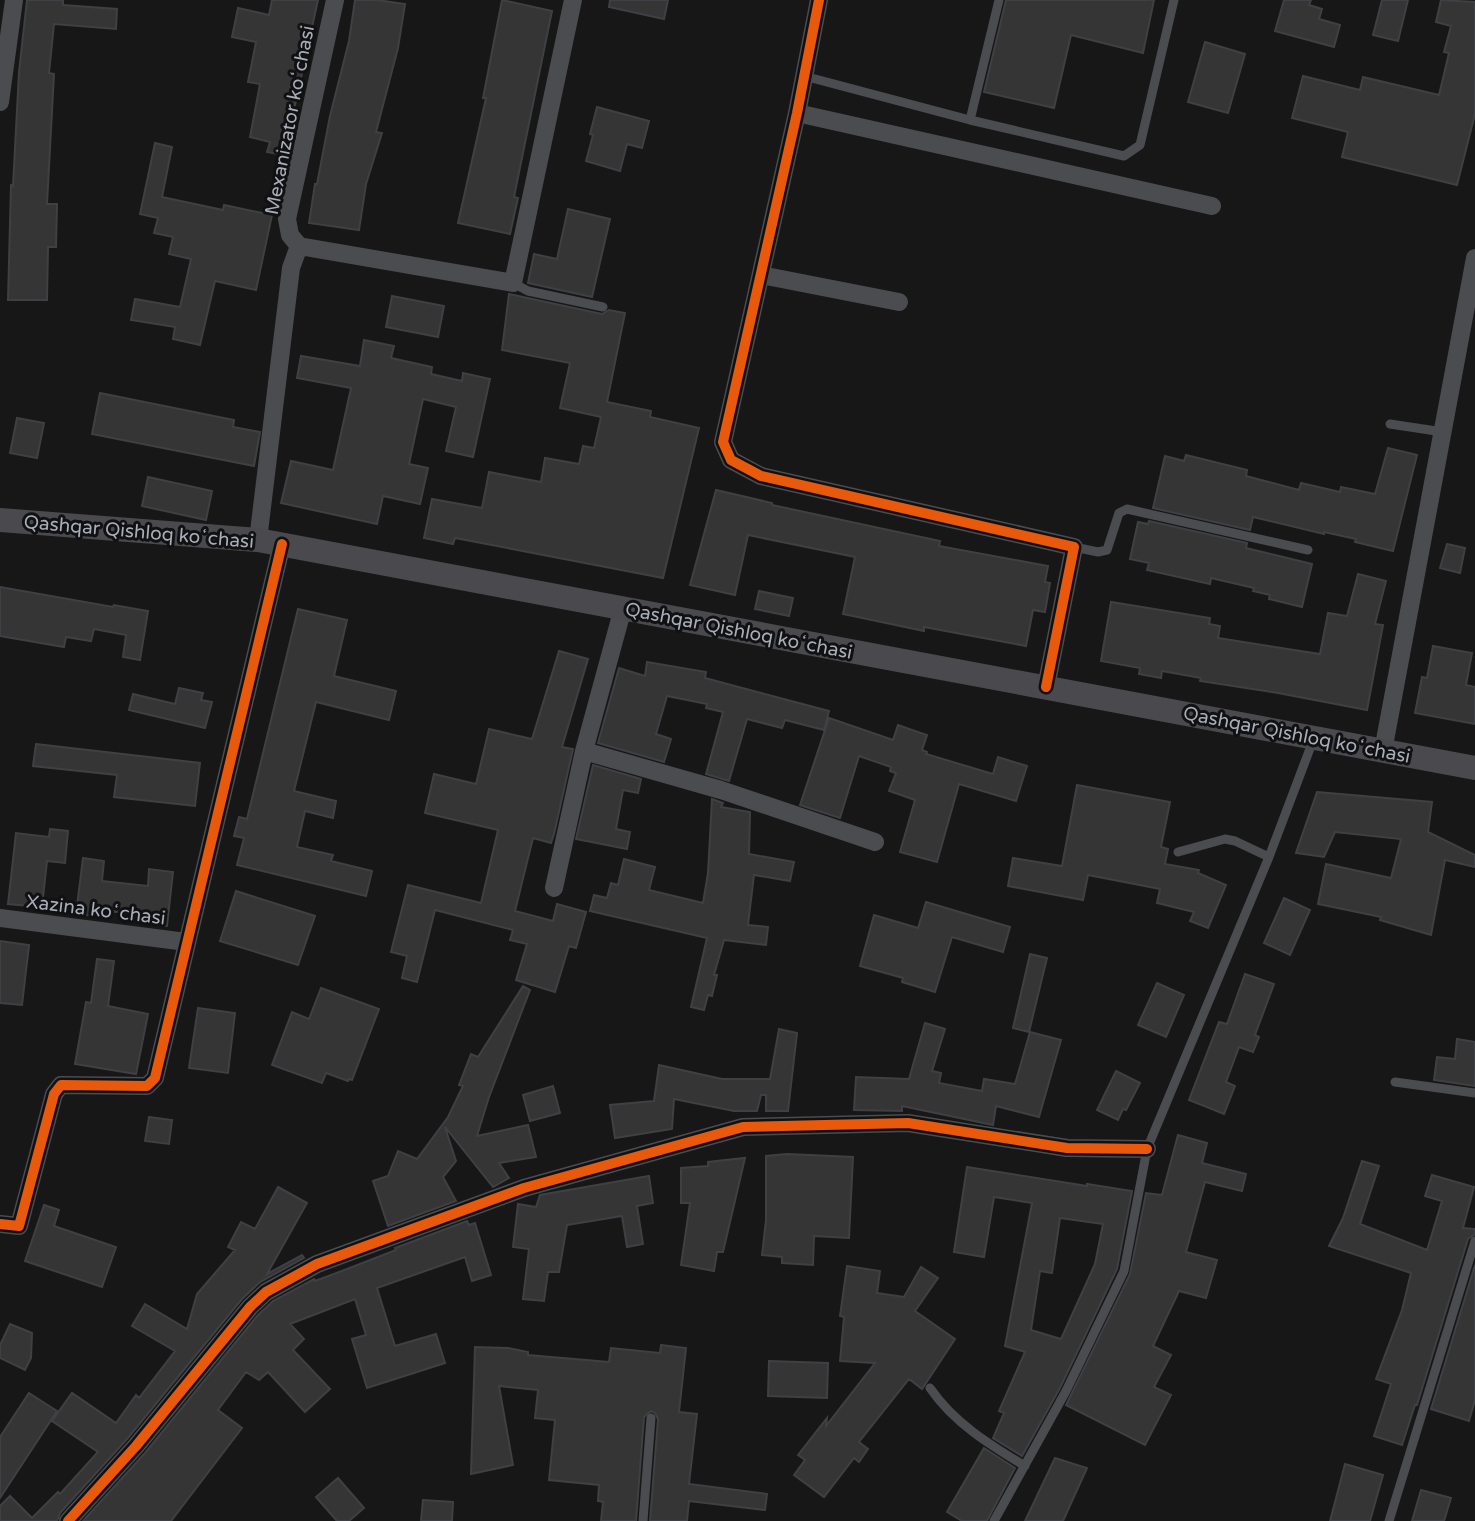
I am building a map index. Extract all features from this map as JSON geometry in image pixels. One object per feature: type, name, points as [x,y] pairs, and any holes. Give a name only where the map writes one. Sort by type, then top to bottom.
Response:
[{"type":"main road","name":"Qashqar Qishloq koʻchasi","points":[[0,520],[270,542],[1475,768]]},
{"type":"street","points":[[0,102],[13,0]]},
{"type":"street","name":"Mexanizator koʻchasi","points":[[299,246],[290,235],[287,219],[335,0]]},
{"type":"street","points":[[0,1224],[19,1226],[54,1094],[61,1085],[147,1086],[155,1078],[270,542],[291,268],[299,246],[513,283],[573,0]]},
{"type":"street","points":[[818,0],[797,113],[723,442],[731,460],[761,476],[1074,547],[1046,687]]},
{"type":"street","points":[[797,113],[1212,206]]},
{"type":"street","points":[[1383,751],[1475,258]]},
{"type":"street","points":[[761,275],[899,302]]},
{"type":"street","points":[[554,888],[584,751],[623,608]]},
{"type":"street","points":[[584,751],[721,790],[875,842]]},
{"type":"street","name":"Xazina koʻchasi","points":[[0,918],[186,942]]},
{"type":"street","points":[[68,1521],[136,1446],[250,1307],[266,1292],[317,1264],[524,1188],[743,1127],[908,1123],[1068,1148],[1147,1149]]},
{"type":"lane","points":[[970,121],[999,0]]},
{"type":"lane","points":[[804,76],[970,121],[1124,156],[1140,145],[1174,0]]},
{"type":"lane","points":[[513,283],[528,291],[603,307]]},
{"type":"lane","points":[[1390,424],[1443,432]]},
{"type":"lane","points":[[1074,547],[1098,552],[1107,550],[1119,513],[1127,509],[1308,550]]},
{"type":"lane","points":[[994,1521],[1066,1391],[1124,1271],[1147,1149],[1269,857],[1314,737]]},
{"type":"lane","points":[[1178,852],[1226,839],[1269,857]]},
{"type":"lane","points":[[1395,1082],[1475,1093]]},
{"type":"lane","points":[[1390,1521],[1475,1241]]},
{"type":"lane","points":[[930,1388],[939,1401],[984,1441],[1025,1466]]},
{"type":"lane","points":[[643,1521],[651,1418]]},
{"type":"building","points":[[27,0],[63,0],[63,5],[117,9],[116,29],[54,24],[49,73],[54,74],[47,204],[57,204],[56,247],[48,247],[47,300],[8,300],[11,185],[13,186],[19,72]]},
{"type":"building","points":[[272,0],[318,0],[284,155],[267,152],[270,142],[250,137],[260,84],[248,82],[256,42],[232,37],[238,8],[269,15]]},
{"type":"building","points":[[355,0],[405,4],[398,48],[376,132],[382,133],[366,184],[359,230],[309,223],[315,184],[349,41]]},
{"type":"building","points":[[502,0],[552,11],[514,197],[518,198],[510,234],[458,223],[486,98],[483,98]]},
{"type":"building","points":[[610,0],[668,0],[664,19],[609,7]]},
{"type":"building","points":[[1006,0],[1154,0],[1143,53],[1071,35],[1054,108],[984,92]]},
{"type":"building","points":[[1284,0],[1311,0],[1309,5],[1322,9],[1319,19],[1340,25],[1334,47],[1275,31]]},
{"type":"building","points":[[1382,0],[1408,0],[1398,41],[1373,35]]},
{"type":"building","points":[[1441,0],[1475,2],[1475,114],[1457,185],[1342,157],[1348,132],[1292,118],[1303,76],[1360,90],[1363,77],[1439,95],[1449,53],[1444,52],[1451,26],[1436,22]]},
{"type":"building","points":[[1205,42],[1245,54],[1228,113],[1188,102]]},
{"type":"building","points":[[597,107],[649,121],[642,148],[627,144],[620,171],[586,161]]},
{"type":"building","points":[[155,143],[172,147],[162,197],[223,210],[224,205],[272,215],[256,290],[215,281],[200,345],[173,339],[175,327],[131,320],[135,299],[180,307],[191,259],[169,254],[173,237],[154,233],[158,218],[140,214]]},
{"type":"building","points":[[568,209],[610,219],[592,297],[528,283],[534,254],[557,259]]},
{"type":"building","points":[[509,294],[602,314],[609,310],[625,313],[607,402],[651,411],[650,417],[699,428],[663,578],[455,538],[453,544],[424,538],[432,499],[482,508],[489,472],[541,482],[545,458],[579,464],[583,446],[594,448],[601,417],[560,408],[570,363],[502,350]]},
{"type":"building","points":[[392,296],[444,306],[438,337],[386,327]]},
{"type":"building","points":[[364,340],[394,346],[391,358],[432,367],[431,374],[462,381],[463,373],[490,379],[473,457],[446,451],[456,407],[423,399],[409,464],[428,468],[420,504],[383,496],[377,524],[281,503],[291,461],[333,470],[351,388],[297,378],[301,356],[360,366]]},
{"type":"building","points":[[100,393],[234,420],[233,427],[260,432],[254,466],[92,434]]},
{"type":"building","points":[[17,418],[44,423],[37,458],[10,453]]},
{"type":"building","points":[[1388,448],[1417,455],[1393,551],[1355,542],[1356,539],[1253,517],[1250,530],[1153,508],[1165,456],[1184,461],[1186,455],[1247,470],[1246,476],[1299,490],[1301,483],[1340,492],[1341,487],[1375,494]]},
{"type":"building","points":[[148,477],[212,491],[206,520],[142,506]]},
{"type":"building","points":[[716,490],[772,505],[940,541],[939,546],[1048,566],[1045,582],[1050,583],[1045,612],[1033,610],[1026,646],[924,627],[924,631],[843,614],[855,557],[748,535],[735,595],[690,585]]},
{"type":"building","points":[[1149,521],[1247,543],[1246,548],[1312,564],[1302,607],[1269,599],[1270,595],[1253,591],[1254,588],[1211,578],[1210,584],[1147,570],[1149,563],[1130,559],[1138,522],[1148,524]]},
{"type":"building","points":[[1447,544],[1465,548],[1460,573],[1440,568]]},
{"type":"building","points":[[1358,574],[1386,581],[1375,624],[1383,625],[1367,710],[1200,681],[1201,678],[1162,671],[1161,678],[1139,674],[1140,668],[1101,661],[1111,602],[1210,618],[1209,624],[1220,626],[1218,638],[1320,654],[1328,613],[1347,616]]},
{"type":"building","points":[[0,587],[148,611],[140,660],[123,657],[126,635],[94,629],[91,641],[66,637],[64,647],[0,636]]},
{"type":"building","points":[[759,591],[793,598],[789,616],[755,609]]},
{"type":"building","points":[[298,609],[347,620],[334,676],[396,691],[389,720],[316,702],[294,791],[336,801],[333,818],[305,811],[297,847],[333,855],[331,861],[372,871],[366,896],[237,865],[244,838],[234,836],[239,817],[247,819]]},
{"type":"building","points":[[1433,646],[1472,653],[1466,685],[1475,687],[1475,724],[1415,713],[1422,677],[1427,678]]},
{"type":"building","points":[[559,651],[588,659],[562,747],[573,749],[551,843],[533,838],[515,911],[553,921],[557,904],[586,912],[576,948],[569,946],[555,992],[516,980],[527,944],[510,940],[513,930],[435,910],[417,982],[402,978],[407,956],[391,952],[408,885],[481,903],[498,830],[425,813],[434,774],[476,784],[489,729],[532,739]]},
{"type":"building","points":[[647,662],[706,672],[705,678],[829,711],[824,730],[785,720],[782,728],[747,719],[729,781],[706,774],[723,712],[706,708],[707,704],[667,696],[656,734],[671,739],[664,762],[598,743],[619,668],[645,676]]},
{"type":"building","points":[[179,688],[203,693],[201,700],[212,702],[205,728],[129,710],[133,694],[175,704]]},
{"type":"building","points":[[829,718],[893,740],[898,725],[927,735],[922,750],[927,752],[926,754],[993,774],[998,757],[1027,766],[1016,801],[959,784],[937,862],[900,852],[915,800],[889,791],[896,773],[890,771],[891,767],[859,756],[840,818],[800,805]]},
{"type":"building","points":[[36,744],[200,763],[195,806],[114,797],[117,775],[33,766]]},
{"type":"building","points":[[593,765],[641,779],[638,793],[623,790],[616,829],[630,832],[627,849],[576,839]]},
{"type":"building","points":[[1077,785],[1170,802],[1161,847],[1168,849],[1165,864],[1199,870],[1198,873],[1226,885],[1208,928],[1190,921],[1194,912],[1157,903],[1160,889],[1088,875],[1083,900],[1008,886],[1013,858],[1062,866]]},
{"type":"building","points":[[1317,792],[1432,802],[1428,832],[1475,855],[1475,867],[1445,860],[1431,935],[1380,920],[1381,917],[1318,904],[1326,864],[1391,878],[1401,839],[1335,832],[1324,857],[1296,853]]},
{"type":"building","points":[[712,799],[723,803],[721,807],[750,812],[749,854],[794,862],[790,881],[754,875],[748,925],[768,927],[766,945],[724,940],[714,975],[717,975],[712,996],[708,995],[704,1010],[691,1007],[707,938],[590,911],[594,895],[607,898],[611,883],[618,885],[624,859],[655,867],[649,890],[703,903],[708,873]]},
{"type":"building","points":[[50,829],[68,831],[65,863],[47,861],[42,907],[8,904],[16,833],[49,837]]},
{"type":"building","points":[[83,858],[104,861],[102,881],[148,886],[149,869],[173,872],[167,926],[144,923],[145,915],[98,910],[97,916],[76,914]]},
{"type":"building","points":[[236,891],[315,916],[298,965],[220,941]]},
{"type":"building","points":[[1284,898],[1310,910],[1290,955],[1264,943]]},
{"type":"building","points":[[926,902],[1010,927],[1003,952],[952,937],[935,992],[902,982],[903,978],[860,966],[874,915],[918,928]]},
{"type":"building","points":[[0,941],[29,945],[22,1005],[0,1003]]},
{"type":"building","points":[[1030,954],[1047,958],[1029,1032],[1013,1028]]},
{"type":"building","points":[[97,959],[114,961],[108,1006],[148,1014],[136,1074],[75,1064],[86,1002],[91,1003]]},
{"type":"building","points":[[1245,974],[1274,984],[1255,1035],[1259,1037],[1253,1052],[1239,1047],[1226,1082],[1235,1086],[1224,1114],[1189,1100],[1219,1022],[1227,1024]]},
{"type":"building","points":[[1157,983],[1184,995],[1166,1037],[1138,1025]]},
{"type":"building","points":[[523,986],[530,990],[477,1136],[528,1125],[536,1157],[499,1163],[509,1178],[493,1187],[445,1127],[456,1161],[443,1177],[456,1201],[388,1226],[373,1181],[388,1176],[398,1151],[417,1159],[448,1117],[463,1086],[459,1085],[471,1054],[478,1057]]},
{"type":"building","points":[[321,988],[379,1009],[352,1080],[326,1073],[322,1083],[272,1065],[292,1012],[309,1019]]},
{"type":"building","points":[[198,1008],[235,1013],[228,1073],[189,1068]]},
{"type":"building","points":[[925,1023],[945,1029],[932,1071],[941,1073],[939,1083],[982,1091],[984,1079],[1015,1084],[1030,1032],[1061,1040],[1039,1117],[996,1106],[993,1125],[902,1106],[902,1111],[854,1110],[856,1077],[909,1079]]},
{"type":"building","points":[[779,1029],[797,1033],[788,1111],[766,1111],[766,1095],[761,1095],[757,1111],[734,1111],[674,1099],[672,1129],[615,1138],[610,1105],[654,1101],[659,1065],[722,1079],[770,1079]]},
{"type":"building","points":[[1457,1039],[1475,1042],[1475,1086],[1434,1080],[1437,1057],[1455,1059]]},
{"type":"building","points":[[1116,1071],[1140,1083],[1118,1120],[1097,1110]]},
{"type":"building","points":[[553,1086],[560,1113],[530,1121],[523,1095]]},
{"type":"building","points":[[149,1117],[172,1120],[169,1144],[145,1141]]},
{"type":"building","points":[[1178,1135],[1207,1143],[1202,1163],[1246,1174],[1242,1191],[1205,1182],[1186,1252],[1217,1260],[1206,1298],[1179,1291],[1153,1346],[1171,1355],[1154,1387],[1171,1395],[1145,1445],[1066,1405],[1130,1274],[1146,1193],[1162,1195]]},
{"type":"building","points":[[787,1154],[853,1157],[849,1238],[814,1236],[813,1265],[782,1263],[782,1257],[762,1255],[766,1220],[766,1156]]},
{"type":"building","points":[[745,1158],[723,1252],[717,1252],[714,1271],[681,1265],[690,1203],[681,1203],[681,1168],[708,1166],[708,1162]]},
{"type":"building","points":[[1362,1161],[1379,1166],[1360,1224],[1427,1250],[1442,1201],[1425,1196],[1432,1175],[1474,1187],[1463,1228],[1475,1229],[1475,1234],[1468,1239],[1402,1445],[1374,1436],[1391,1384],[1376,1379],[1402,1310],[1411,1273],[1329,1246],[1343,1218]]},
{"type":"building","points":[[967,1167],[1132,1191],[1117,1269],[1060,1388],[1022,1456],[993,1438],[1004,1413],[999,1411],[1025,1352],[1005,1346],[1032,1203],[994,1197],[984,1257],[954,1252]],"holes":[[[1060,1218],[1103,1224],[1095,1264],[1061,1339],[1031,1330],[1040,1271],[1052,1273]]]},
{"type":"building","points":[[649,1176],[653,1203],[637,1206],[643,1244],[627,1247],[622,1216],[567,1225],[559,1272],[548,1272],[544,1301],[523,1299],[529,1249],[513,1247],[518,1204],[536,1207],[540,1195]]},
{"type":"building","points":[[278,1187],[307,1203],[267,1274],[302,1255],[304,1258],[260,1282],[242,1299],[127,1439],[60,1513],[57,1521],[0,1521],[0,1506],[10,1496],[32,1518],[58,1492],[60,1494],[98,1452],[52,1421],[72,1393],[116,1423],[136,1395],[139,1398],[175,1351],[132,1326],[145,1304],[187,1329],[197,1294],[235,1250],[228,1247],[241,1222],[255,1229]]},
{"type":"building","points":[[44,1205],[59,1210],[54,1226],[116,1247],[102,1287],[25,1261]]},
{"type":"building","points":[[467,1221],[469,1225],[475,1223],[491,1275],[472,1281],[465,1257],[377,1288],[395,1346],[436,1334],[445,1363],[367,1388],[352,1339],[366,1335],[355,1299],[290,1324],[304,1339],[293,1350],[330,1389],[305,1412],[268,1372],[259,1380],[246,1372],[218,1410],[242,1428],[171,1521],[83,1521],[145,1453],[258,1315],[273,1301],[314,1279],[315,1281],[347,1269]]},
{"type":"building","points":[[1475,1265],[1475,1400],[1469,1421],[1431,1409]]},
{"type":"building","points":[[847,1266],[880,1271],[877,1293],[904,1297],[921,1267],[938,1278],[915,1311],[955,1339],[922,1389],[909,1379],[859,1442],[868,1449],[859,1462],[854,1458],[824,1497],[794,1475],[805,1460],[798,1455],[827,1418],[826,1426],[875,1363],[840,1361],[844,1317],[840,1316]]},
{"type":"building","points":[[10,1324],[32,1333],[31,1358],[25,1370],[0,1358],[0,1345]]},
{"type":"building","points":[[661,1345],[686,1348],[679,1412],[697,1414],[689,1484],[767,1494],[765,1510],[689,1501],[687,1521],[650,1521],[658,1419],[651,1411],[644,1417],[636,1521],[601,1521],[603,1502],[598,1501],[599,1485],[549,1480],[555,1420],[535,1418],[538,1390],[499,1386],[513,1465],[471,1474],[475,1347],[508,1348],[528,1352],[528,1355],[609,1362],[611,1348],[660,1353]]},
{"type":"building","points":[[769,1361],[828,1363],[827,1398],[768,1396]]},
{"type":"building","points":[[29,1393],[57,1411],[0,1498],[0,1437]]},
{"type":"building","points":[[984,1448],[1015,1468],[987,1521],[962,1521],[947,1512]]},
{"type":"building","points":[[1055,1458],[1087,1468],[1063,1521],[1025,1521]]},
{"type":"building","points":[[1345,1464],[1383,1475],[1370,1521],[1330,1521]]},
{"type":"building","points":[[338,1478],[364,1508],[349,1521],[337,1521],[316,1497]]},
{"type":"building","points":[[1421,1490],[1451,1498],[1444,1521],[1412,1521]]},
{"type":"building","points":[[423,1500],[453,1502],[452,1521],[421,1521]]},
{"type":"cycle path","points":[[819,0],[797,113],[723,442],[731,460],[761,476],[1074,547],[1046,687]]},
{"type":"cycle path","points":[[0,1224],[19,1226],[54,1094],[61,1085],[147,1086],[155,1078],[282,544]]},
{"type":"cycle path","points":[[68,1521],[136,1446],[250,1307],[266,1292],[317,1264],[524,1188],[743,1127],[908,1123],[1067,1148],[1147,1149]]}]
